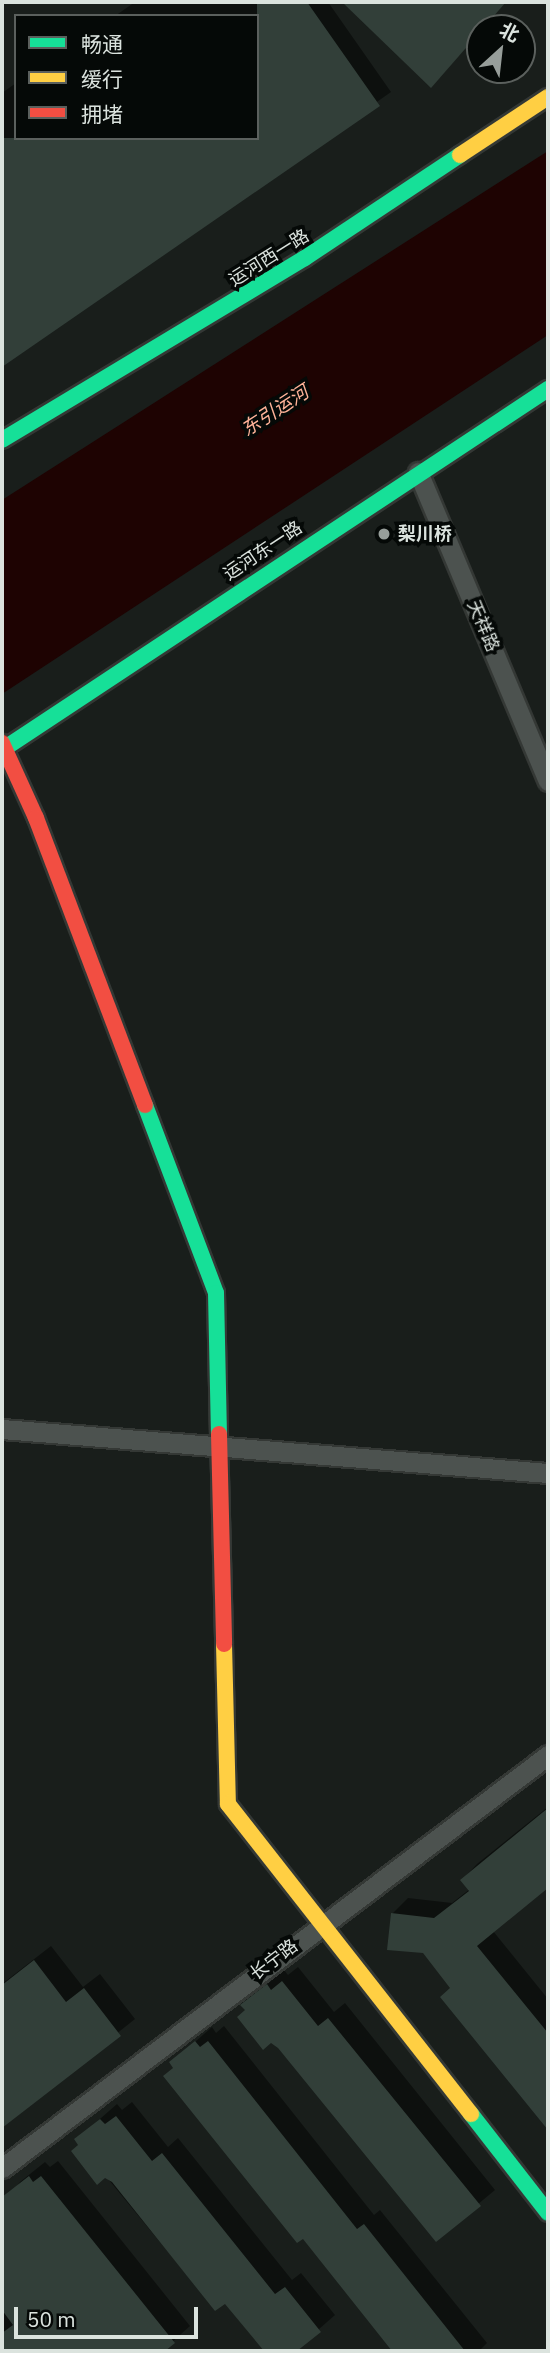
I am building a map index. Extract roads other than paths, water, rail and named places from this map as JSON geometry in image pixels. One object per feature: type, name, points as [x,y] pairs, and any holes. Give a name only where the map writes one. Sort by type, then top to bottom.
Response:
[{"type":"street","name":"运河西一路","points":[[2,440],[294,265],[548,97]]},
{"type":"street","name":"运河东一路","points":[[3,747],[548,389]]},
{"type":"street","name":"天祥路","points":[[418,472],[548,781]]},
{"type":"street","points":[[3,747],[36,818],[216,1293],[228,1804],[548,2213]]},
{"type":"street","points":[[2,1429],[548,1473]]},
{"type":"street","name":"长宁路","points":[[2,2168],[321,1924],[548,1755]]},
{"type":"water","name":"东引运河","points":[[548,151],[548,335],[2,694],[2,500]]},
{"type":"place","name":"梨川桥","points":[[384,534]]}]
